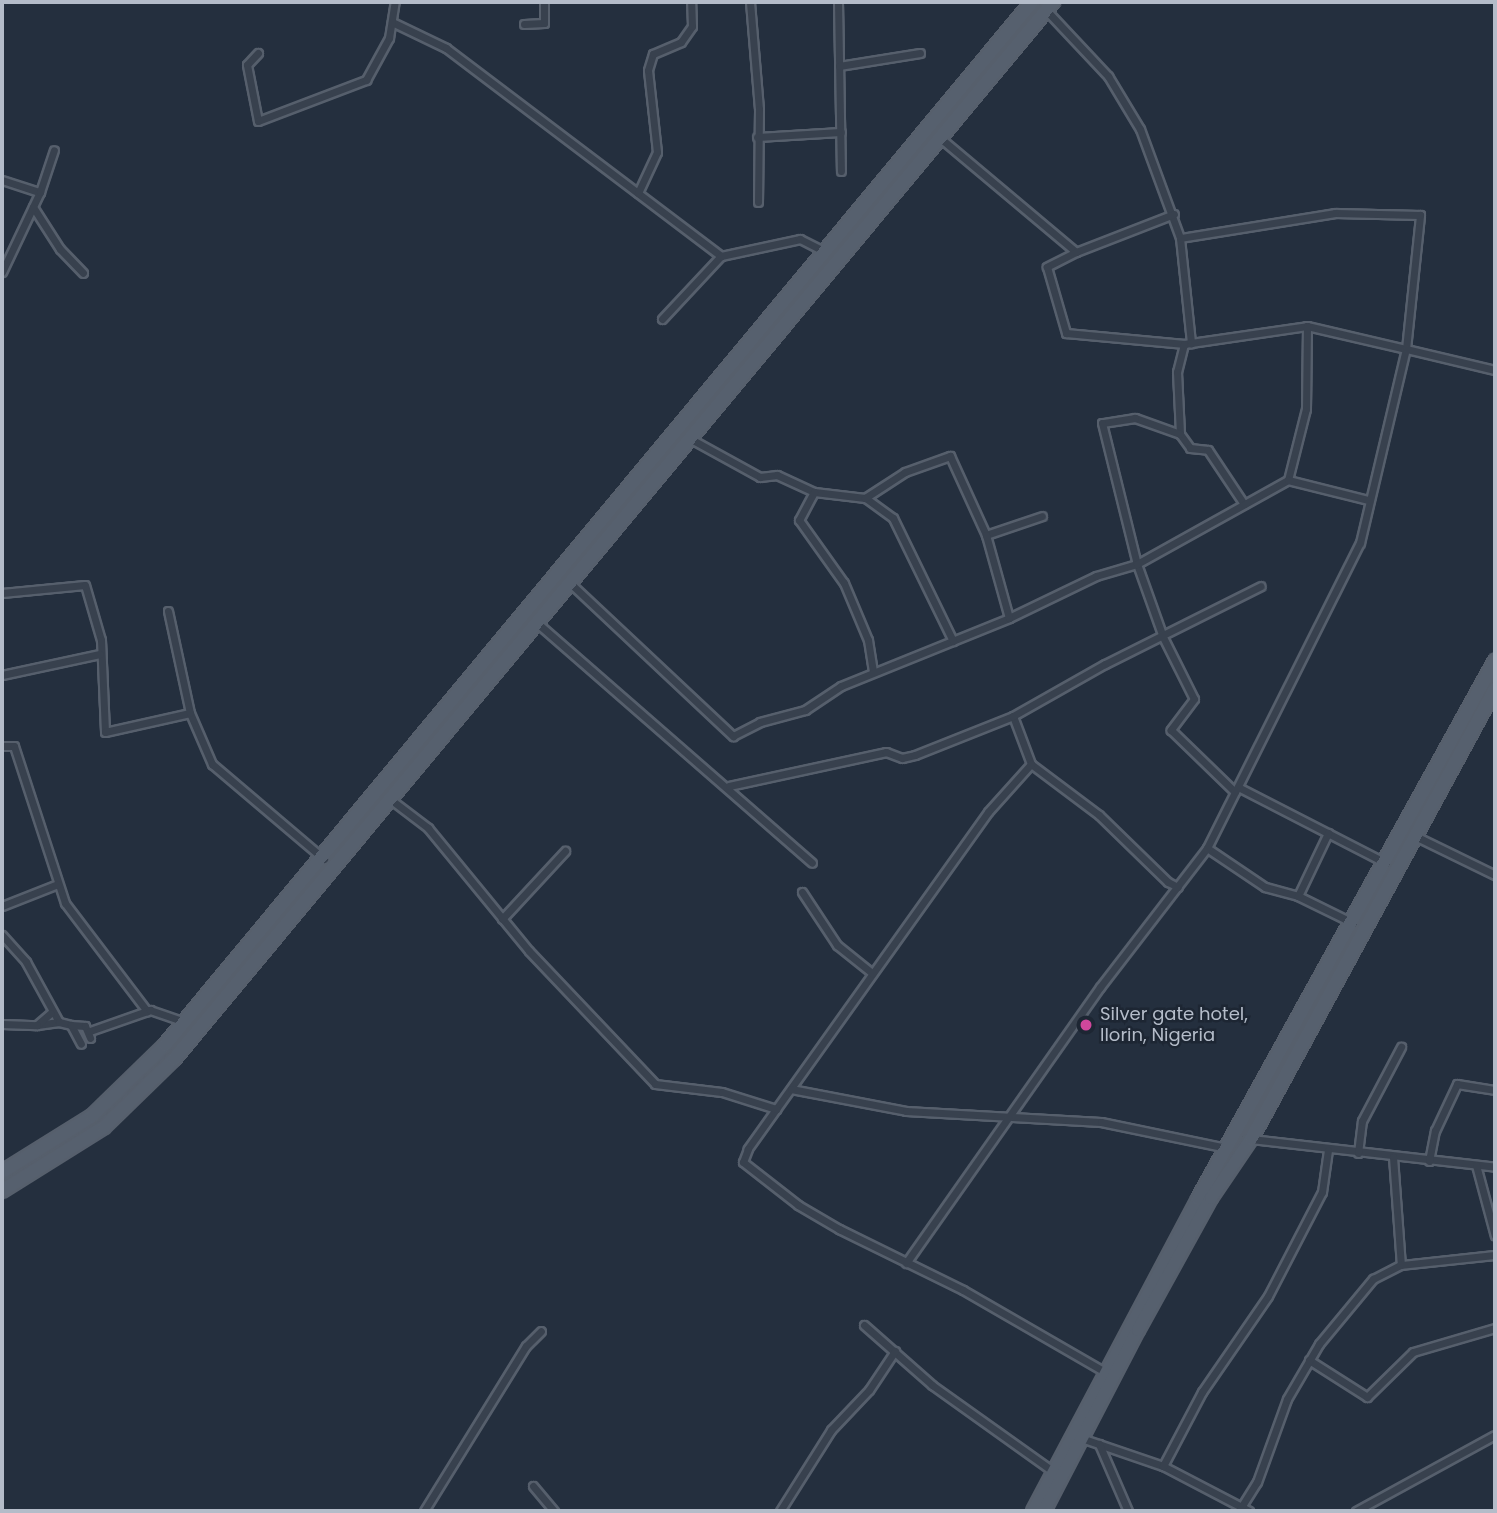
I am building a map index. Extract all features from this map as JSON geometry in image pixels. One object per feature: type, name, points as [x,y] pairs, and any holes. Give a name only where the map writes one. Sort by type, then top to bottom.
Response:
[{"type":"main road","points":[[2,1172],[63,1136],[119,1094],[185,1022],[324,859],[1032,2]]},
{"type":"main road","points":[[2,1191],[75,1148],[148,1088],[1049,5]]},
{"type":"main road","points":[[1033,1511],[1227,1148],[1385,863],[1419,815],[1480,704],[1495,661]]},
{"type":"main road","points":[[1480,704],[1495,689]]},
{"type":"main road","points":[[1044,1511],[1079,1438],[1211,1198],[1251,1139],[1287,1074],[1415,836],[1419,815]]},
{"type":"main road","points":[[1273,1068],[1287,1074]]},
{"type":"street","points":[[258,53],[247,65],[258,121],[366,80],[383,53],[395,2]]},
{"type":"street","points":[[524,24],[544,23],[544,2]]},
{"type":"street","points":[[638,193],[657,152],[648,70],[653,54],[681,42],[692,26],[691,2]]},
{"type":"street","points":[[750,2],[760,109],[757,137],[758,202]]},
{"type":"street","points":[[838,2],[841,171]]},
{"type":"street","points":[[1049,5],[1128,102],[1174,214],[1180,238],[1187,343],[1177,372],[1180,434],[1191,449],[1208,450],[1244,504]]},
{"type":"street","points":[[392,22],[446,48],[721,256]]},
{"type":"street","points":[[839,66],[920,53]]},
{"type":"street","points":[[757,137],[841,132]]},
{"type":"street","points":[[939,137],[1076,252]]},
{"type":"street","points":[[2,272],[40,192],[54,150]]},
{"type":"street","points":[[2,180],[40,192]]},
{"type":"street","points":[[33,207],[60,249],[83,272]]},
{"type":"street","points":[[906,1262],[1006,1118],[1207,848],[1360,544],[1368,500],[1406,349],[1420,215],[1335,213],[1180,238]]},
{"type":"street","points":[[1174,214],[1076,252],[1048,267],[1066,333],[1187,343],[1307,326],[1495,370]]},
{"type":"street","points":[[662,318],[721,256],[800,239],[825,253]]},
{"type":"street","points":[[1288,480],[1306,409],[1307,326]]},
{"type":"street","points":[[1180,434],[1135,418],[1102,424],[1136,564],[1163,637],[1194,699],[1171,730],[1236,790],[1385,863]]},
{"type":"street","points":[[688,438],[760,477],[777,475],[814,492],[865,498],[893,518],[953,641]]},
{"type":"street","points":[[865,498],[905,472],[950,456],[986,535],[1009,618]]},
{"type":"street","points":[[569,582],[733,736],[760,722],[805,710],[873,673],[1009,618],[1096,576],[1136,564],[1288,480],[1368,500]]},
{"type":"street","points":[[814,492],[799,520],[844,583],[868,640],[873,673]]},
{"type":"street","points":[[986,535],[1042,516]]},
{"type":"street","points":[[2,593],[85,585],[101,640],[105,732],[190,713]]},
{"type":"street","points":[[729,786],[887,752],[902,758],[915,755],[1013,716],[1105,664],[1261,586]]},
{"type":"street","points":[[168,611],[190,713],[212,764],[324,859]]},
{"type":"street","points":[[536,621],[729,786],[812,863]]},
{"type":"street","points":[[2,675],[100,654]]},
{"type":"street","points":[[1013,716],[1031,764],[1100,815],[1168,883],[1178,887]]},
{"type":"street","points":[[2,746],[13,746],[65,904],[147,1011],[185,1022]]},
{"type":"street","points":[[1031,764],[988,812],[744,1156],[746,1166],[798,1205],[1105,1372]]},
{"type":"street","points":[[390,799],[428,828],[502,919],[655,1084],[722,1092],[776,1109]]},
{"type":"street","points":[[1298,896],[1328,833]]},
{"type":"street","points":[[1415,836],[1495,874]]},
{"type":"street","points":[[1207,848],[1265,887],[1298,896],[1354,923]]},
{"type":"street","points":[[502,919],[565,851]]},
{"type":"street","points":[[1165,904],[1168,883]]},
{"type":"street","points":[[2,906],[58,884]]},
{"type":"street","points":[[802,892],[837,945],[872,973]]},
{"type":"street","points":[[2,936],[26,962],[53,1019],[71,1026],[86,1026],[90,1035],[147,1011]]},
{"type":"street","points":[[2,1024],[37,1026],[53,1019]]},
{"type":"street","points":[[37,1026],[53,1019]]},
{"type":"street","points":[[71,1026],[81,1044]]},
{"type":"street","points":[[1358,1153],[1362,1121],[1401,1047]]},
{"type":"street","points":[[1429,1161],[1435,1130],[1457,1084],[1493,1090]]},
{"type":"street","points":[[791,1089],[906,1111],[1101,1122],[1227,1148]]},
{"type":"street","points":[[1251,1139],[1328,1150],[1495,1167]]},
{"type":"street","points":[[1163,1466],[1202,1392],[1256,1315],[1286,1261],[1322,1192],[1328,1150]]},
{"type":"street","points":[[1393,1157],[1401,1265]]},
{"type":"street","points":[[1476,1165],[1495,1236]]},
{"type":"street","points":[[1240,1509],[1256,1482],[1277,1422],[1330,1325],[1373,1279],[1401,1265],[1495,1255]]},
{"type":"street","points":[[864,1325],[932,1385],[1054,1472]]},
{"type":"street","points":[[1310,1360],[1367,1397],[1413,1352],[1495,1328]]},
{"type":"street","points":[[424,1511],[526,1346],[541,1331]]},
{"type":"street","points":[[791,1511],[782,1509],[831,1430],[869,1390],[895,1351]]},
{"type":"street","points":[[1356,1511],[1495,1435]]},
{"type":"street","points":[[1079,1438],[1163,1466],[1240,1509],[1249,1511]]},
{"type":"street","points":[[1099,1444],[1128,1511]]},
{"type":"street","points":[[533,1486],[554,1511]]},
{"type":"place","name":"Silver gate hotel, Ilorin, Nigeria","points":[[1086,1025]]}]
